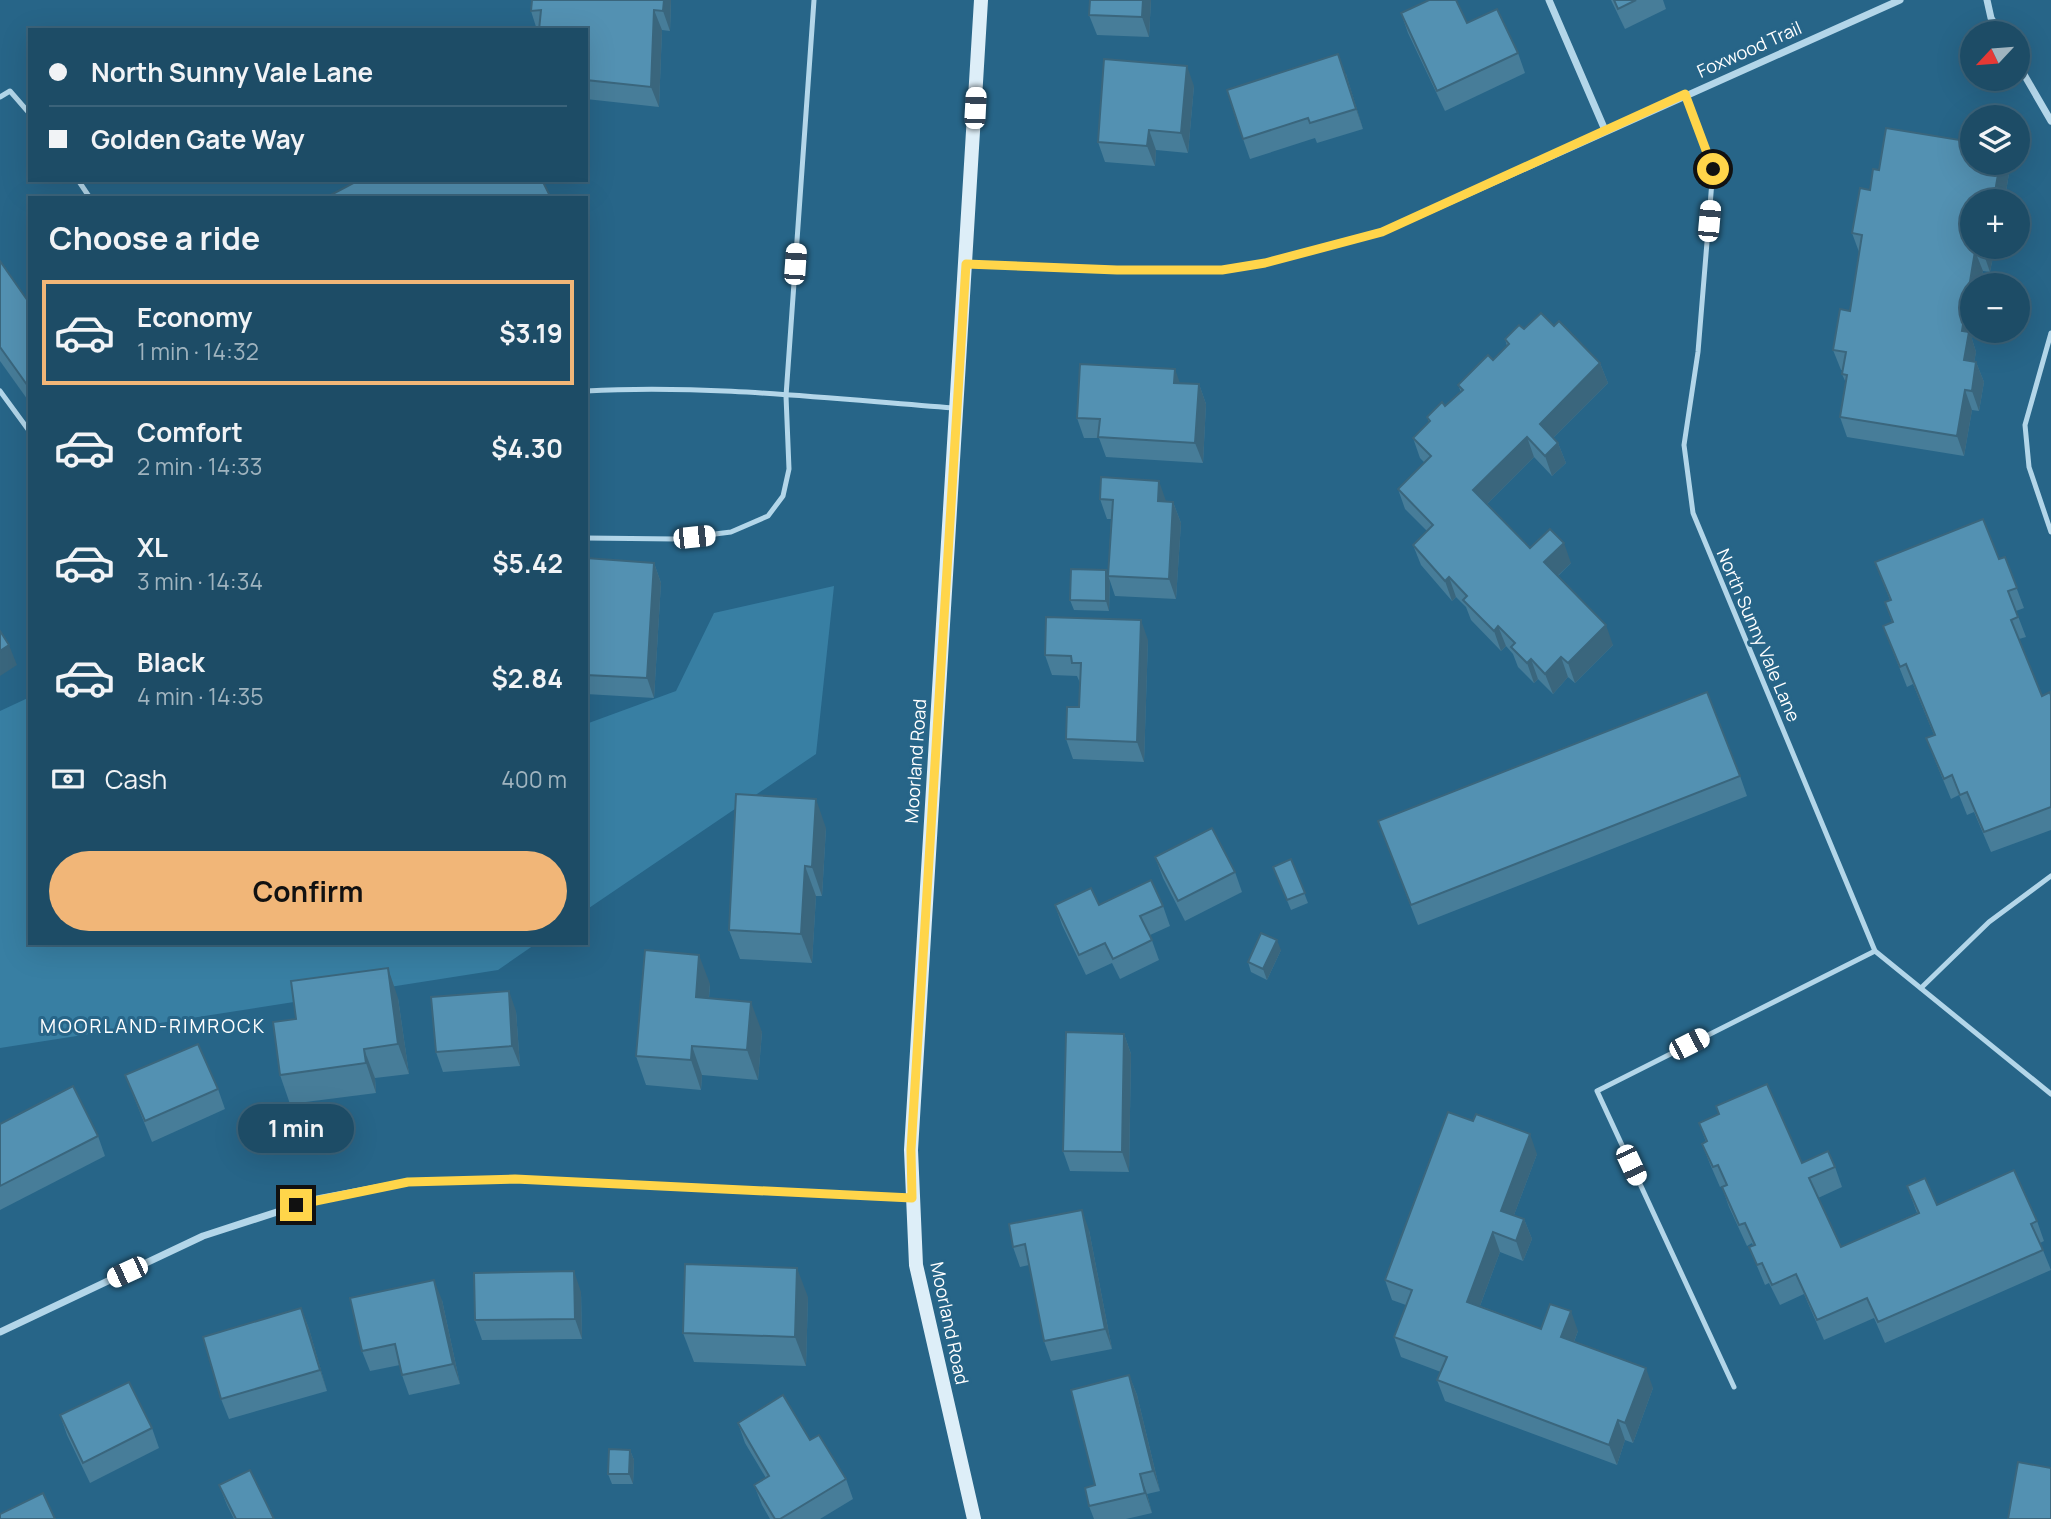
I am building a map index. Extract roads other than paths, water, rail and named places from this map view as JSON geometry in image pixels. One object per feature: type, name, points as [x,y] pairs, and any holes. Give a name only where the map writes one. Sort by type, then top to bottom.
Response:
[{"type":"street","name":"Moorland Road","points":[[974,1519],[916,1265],[912,1136],[981,0]]},
{"type":"street","points":[[1549,0],[1605,130]]},
{"type":"street","name":"Foxwood Trail","points":[[966,264],[1130,270],[1222,270],[1265,263],[1382,232],[1900,0]]},
{"type":"street","points":[[1987,0],[1993,21]]},
{"type":"street","points":[[2030,85],[2051,121]]},
{"type":"street","points":[[0,1332],[202,1236],[317,1199],[408,1182],[515,1179],[912,1198]]},
{"type":"lane","points":[[588,538],[675,539],[731,532],[768,516],[783,496],[789,469],[786,396],[814,0]]},
{"type":"lane","points":[[0,97],[10,91],[28,112]]},
{"type":"lane","name":"North Sunny Vale Lane","points":[[1685,94],[1713,169],[1698,352],[1684,444],[1693,513],[1875,951],[2051,1094]]},
{"type":"lane","points":[[2051,333],[2025,425],[2029,467],[2051,532]]},
{"type":"lane","points":[[588,391],[625,389],[786,396],[957,409]]},
{"type":"lane","points":[[0,391],[28,429]]},
{"type":"lane","points":[[1921,988],[1989,922],[2051,876]]},
{"type":"lane","points":[[1734,1387],[1597,1091],[1875,951]]},
{"type":"district","name":"MOORLAND-RIMROCK","points":[[153,1026]]}]
